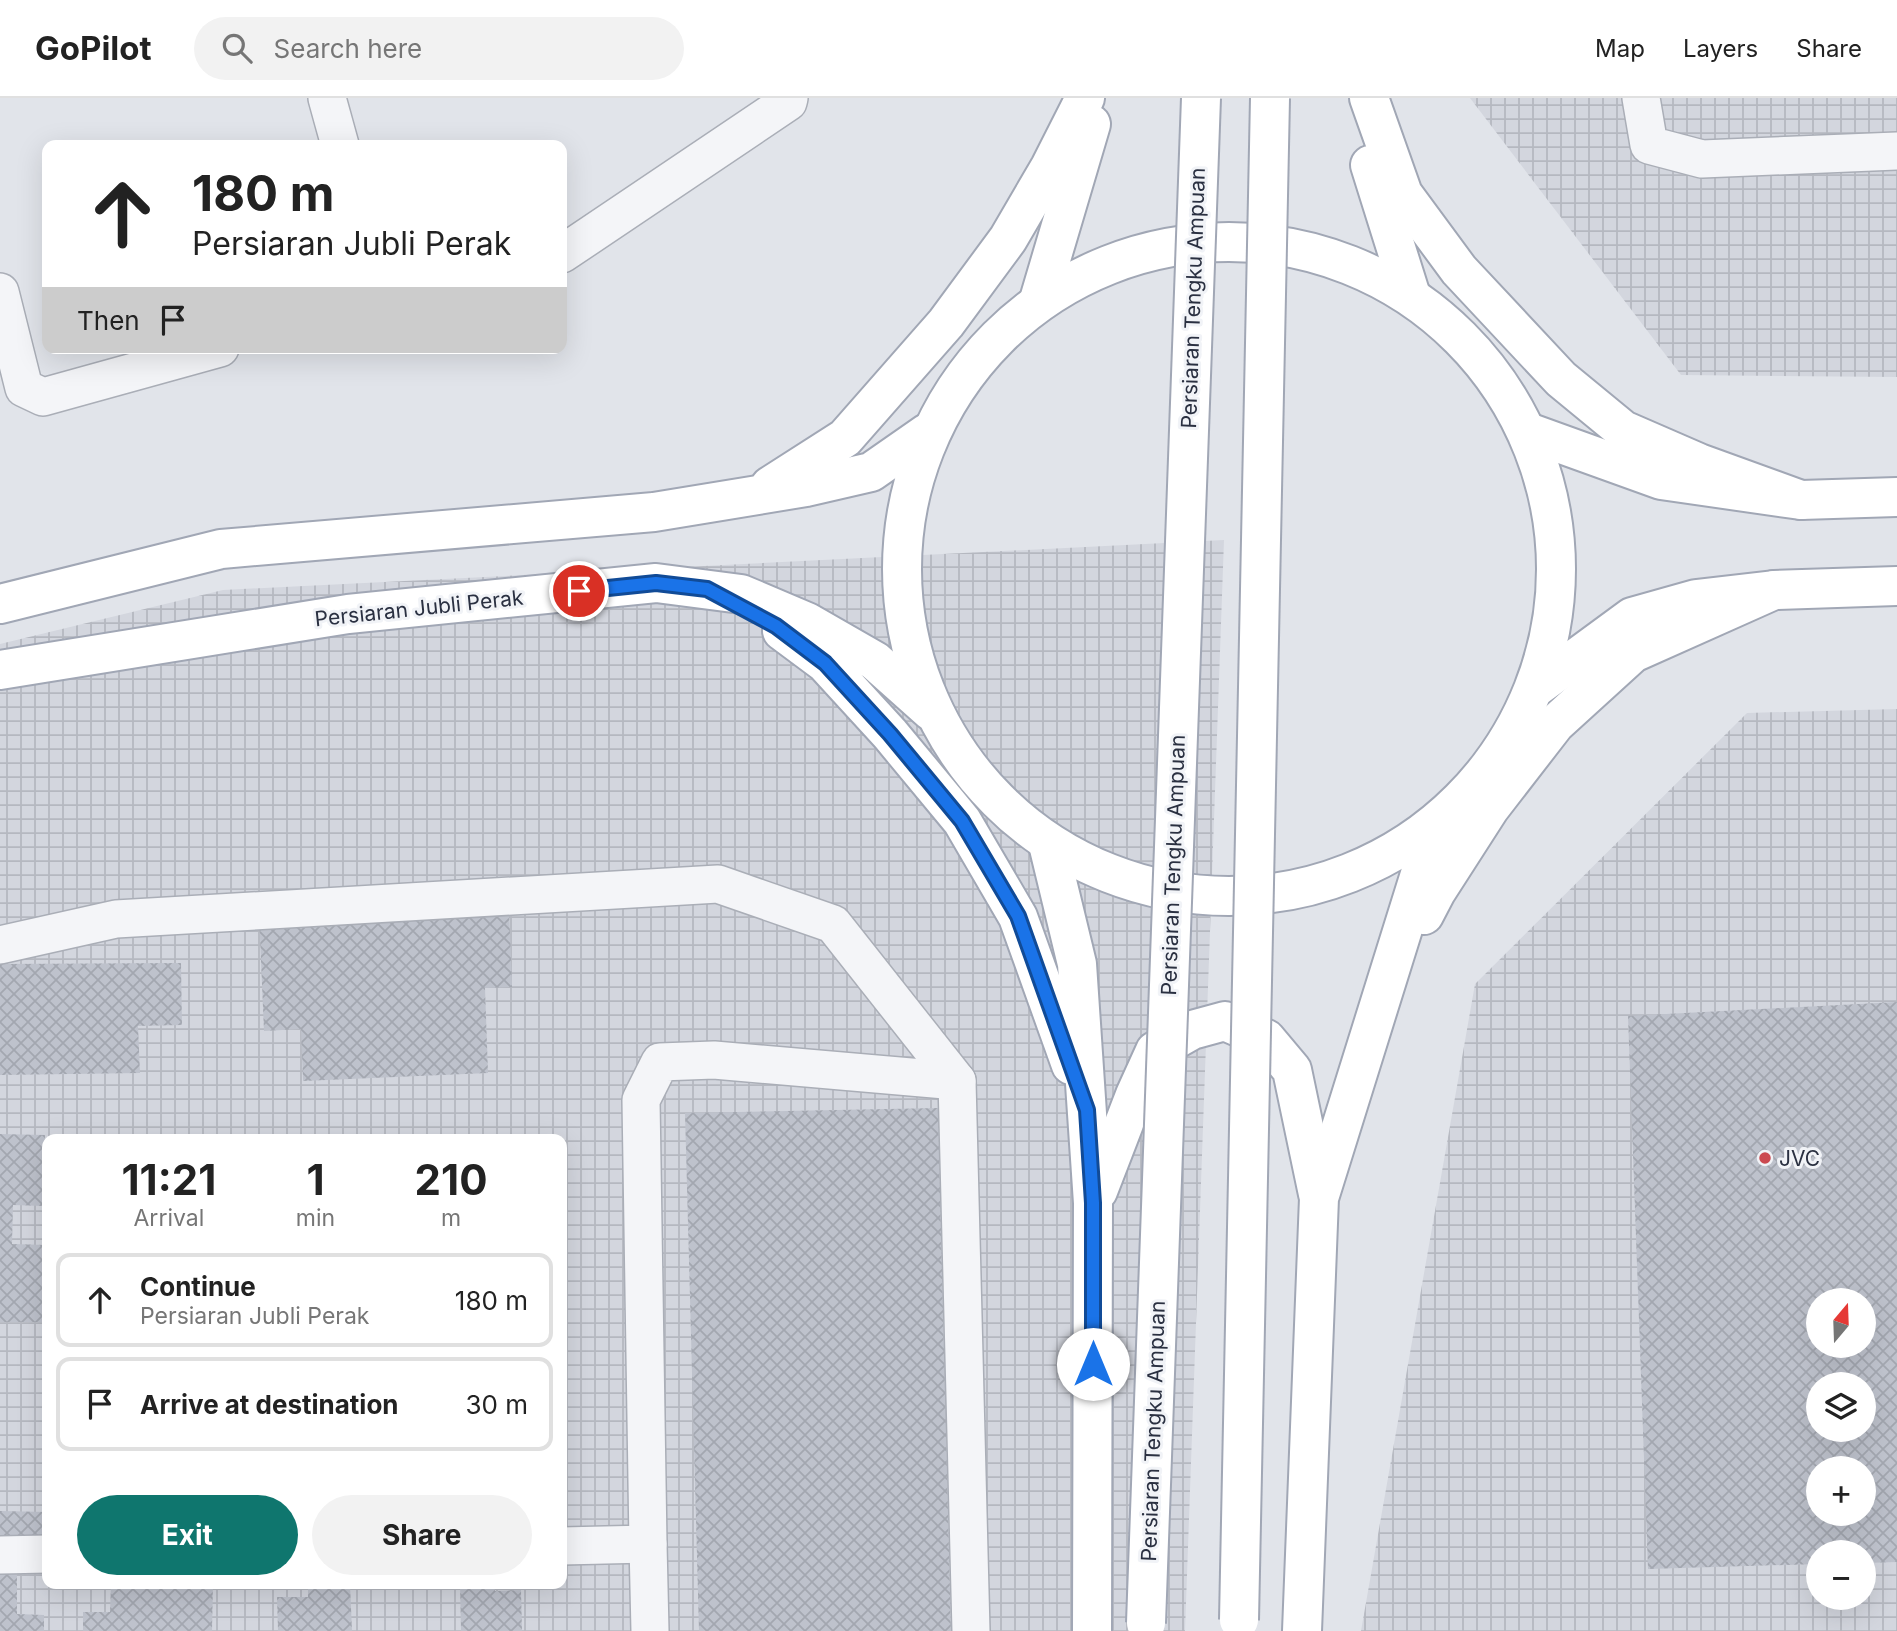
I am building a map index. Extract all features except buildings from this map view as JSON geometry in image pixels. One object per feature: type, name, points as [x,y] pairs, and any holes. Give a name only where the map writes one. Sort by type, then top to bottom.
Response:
[{"type":"main road","points":[[757,495],[845,438],[946,323],[1008,239],[1050,167],[1085,98]]},
{"type":"main road","points":[[1039,300],[1099,98]]},
{"type":"main road","name":"Persiaran Tengku Ampuan","points":[[1146,1627],[1200,98]]},
{"type":"main road","points":[[1239,1625],[1270,98]]},
{"type":"main road","points":[[1359,98],[1363,142],[1411,296]]},
{"type":"main road","points":[[1369,98],[1404,194],[1459,270],[1561,379],[1623,430],[1699,463],[1801,500]]},
{"type":"main road","points":[[1224,241],[1322,254],[1411,296],[1479,356],[1528,432],[1554,515],[1557,602],[1538,686],[1513,738],[1478,786],[1436,826],[1346,877],[1245,897],[1142,886],[1048,844],[980,785],[931,711],[902,620],[901,525],[927,433],[974,359],[1039,300],[1127,256],[1224,241]]},
{"type":"main road","points":[[1528,432],[1661,480],[1801,500],[1897,497]]},
{"type":"main road","points":[[0,604],[220,549],[654,512],[806,487],[871,472],[927,433]]},
{"type":"main road","name":"Persiaran Jubli Perak","points":[[0,670],[348,614],[656,583],[741,594],[807,622],[875,661],[931,711]]},
{"type":"main road","points":[[1538,686],[1632,617],[1696,599],[1774,590],[1897,586]]},
{"type":"main road","points":[[707,589],[776,626],[825,663],[890,734],[962,821],[1018,916],[1087,1110]]},
{"type":"main road","points":[[1382,1000],[1443,882],[1490,808],[1555,724],[1633,653],[1774,590]]},
{"type":"main road","points":[[1319,1198],[1436,826]]},
{"type":"main road","points":[[1048,844],[1077,964],[1093,1203],[1093,1631]]},
{"type":"main road","points":[[1093,1203],[1155,1051],[1192,1030],[1224,1021],[1266,1039],[1292,1070],[1319,1198],[1302,1631]]},
{"type":"street","points":[[327,98],[339,140]]},
{"type":"street","points":[[567,251],[788,102],[789,98]]},
{"type":"street","points":[[1641,98],[1649,145],[1702,159],[1897,151]]},
{"type":"street","points":[[0,292],[12,391],[43,397],[198,354]]},
{"type":"street","points":[[0,945],[116,919],[718,884],[832,924],[957,1081],[971,1631]]},
{"type":"street","points":[[650,1631],[641,1100],[660,1062],[714,1060],[957,1081]]},
{"type":"street","points":[[567,1546],[648,1544]]},
{"type":"street","points":[[0,1555],[42,1554]]},
{"type":"shaded area","points":[[1470,98],[1897,98],[1897,377],[1681,375]]},
{"type":"shaded area","points":[[1224,540],[1185,1631],[0,1631],[0,644],[223,590]]},
{"type":"shaded area","points":[[1897,709],[1897,1631],[1361,1631],[1475,984],[1747,713]]},
{"type":"place","name":"JVC","points":[[1765,1158]]},
{"type":"route","points":[[579,591],[656,583],[707,589],[776,626],[825,663],[890,734],[962,821],[1018,916],[1087,1110],[1093,1203],[1093,1364]]}]
